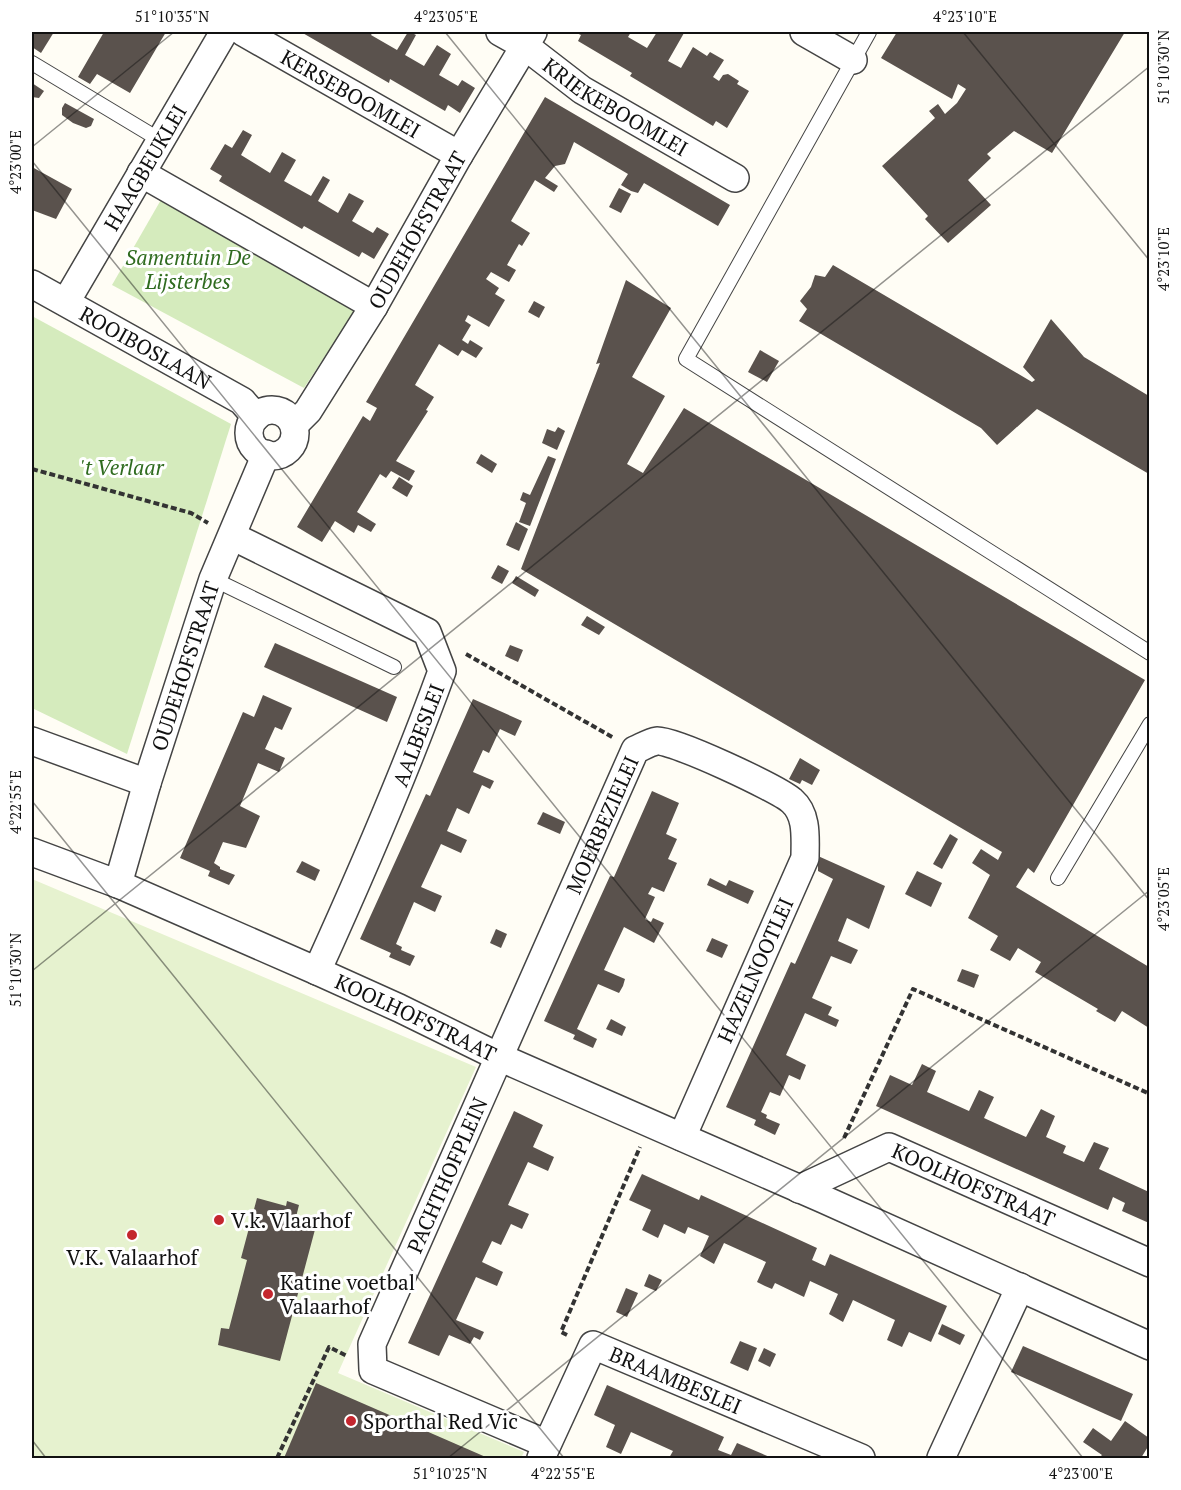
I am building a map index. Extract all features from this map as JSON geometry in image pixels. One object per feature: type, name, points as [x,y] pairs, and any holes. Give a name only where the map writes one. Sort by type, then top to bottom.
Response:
[{"type":"street","name":"HAAGBEUKLEI","points":[[66,303],[224,32]]},
{"type":"street","name":"KERSEBOOMLEI","points":[[243,32],[459,155]]},
{"type":"street","name":"KRIEKEBOOMLEI","points":[[500,32],[529,39],[582,90],[735,178]]},
{"type":"street","points":[[804,32],[854,60]]},
{"type":"street","name":"OUDEHOFSTRAAT","points":[[118,884],[147,783],[213,579],[266,454],[273,456],[286,451],[294,439],[294,425],[308,411],[374,306],[459,155],[529,39]]},
{"type":"street","points":[[141,174],[374,306]]},
{"type":"street","name":"ROOIBOSLAAN","points":[[32,284],[242,401],[256,417]]},
{"type":"street","points":[[266,454],[254,445],[250,438],[252,423],[256,417],[262,412],[278,411],[284,413],[294,425]]},
{"type":"street","points":[[232,536],[427,632]]},
{"type":"street","name":"AALBESLEI","points":[[317,971],[407,767],[442,671],[427,632]]},
{"type":"street","points":[[32,741],[147,783]]},
{"type":"street","name":"MOERBEZIELEI","points":[[499,1057],[635,750],[657,741],[675,744],[748,777],[792,801]]},
{"type":"street","name":"HAZELNOOTLEI","points":[[682,1137],[805,858],[805,823],[792,801]]},
{"type":"street","name":"KOOLHOFSTRAAT","points":[[32,852],[118,884],[317,971],[499,1057],[1149,1346]]},
{"type":"street","name":"PACHTHOFPLEIN","points":[[373,1370],[372,1344],[499,1057]]},
{"type":"street","name":"KOOLHOFSTRAAT","points":[[799,1189],[889,1147],[1149,1263]]},
{"type":"street","points":[[941,1458],[1020,1287]]},
{"type":"street","name":"BRAAMBESLEI","points":[[544,1451],[593,1345],[861,1458]]},
{"type":"street","points":[[373,1370],[544,1451]]},
{"type":"lane","points":[[869,32],[686,359],[1149,653]]},
{"type":"lane","points":[[32,63],[160,140]]},
{"type":"lane","points":[[213,579],[394,667]]},
{"type":"lane","points":[[1058,878],[1149,724]]},
{"type":"path","points":[[32,469],[191,513],[232,536]]},
{"type":"path","points":[[427,632],[635,750]]},
{"type":"path","points":[[833,1173],[841,1144],[913,989],[1149,1094]]},
{"type":"path","points":[[593,1345],[561,1332],[650,1124]]},
{"type":"path","points":[[277,1458],[329,1347],[373,1370]]},
{"type":"green space","name":"Samentuin De Lijsterbes","points":[[162,198],[356,309],[304,388],[112,285]]},
{"type":"green space","name":"'t Verlaar","points":[[32,316],[231,424],[127,754],[32,708]]},
{"type":"green space","name":"V.k. Vlaarhof","points":[[32,879],[476,1067],[338,1373],[524,1452],[521,1458],[32,1458]]},
{"type":"building","points":[[32,32],[54,32],[41,53],[32,47]]},
{"type":"building","points":[[104,32],[166,32],[130,93],[97,74],[90,84],[78,77]]},
{"type":"building","points":[[301,32],[373,32],[371,35],[397,50],[410,32],[416,35],[405,55],[424,66],[437,45],[451,54],[439,75],[458,86],[462,80],[475,88],[460,113],[448,105],[445,111],[390,79],[389,83]]},
{"type":"building","points":[[574,32],[631,32],[628,37],[647,48],[657,32],[684,33],[668,61],[681,68],[693,47],[707,56],[710,52],[724,60],[713,77],[719,81],[723,75],[728,74],[739,81],[737,84],[749,91],[727,128],[716,121],[713,126],[630,76],[632,73],[578,41],[581,35]]},
{"type":"building","points":[[897,32],[1125,32],[1052,153],[1014,131],[987,154],[991,158],[968,180],[991,205],[948,243],[925,219],[928,216],[882,166],[935,118],[929,111],[938,104],[945,114],[957,103],[966,89],[958,84],[952,99],[881,58]]},
{"type":"building","points":[[32,83],[44,91],[39,98],[32,97]]},
{"type":"building","points":[[545,97],[730,205],[718,226],[644,183],[638,193],[631,191],[621,185],[628,174],[574,142],[565,164],[555,166],[545,178],[558,186],[554,192],[535,180],[511,221],[530,233],[522,246],[519,244],[507,265],[516,270],[509,282],[491,272],[486,279],[499,288],[495,294],[505,300],[489,327],[468,315],[465,321],[471,325],[462,340],[468,344],[470,340],[483,348],[476,358],[462,350],[458,356],[439,344],[415,385],[434,397],[426,410],[428,411],[396,461],[415,471],[409,481],[391,471],[386,478],[380,474],[357,512],[376,524],[371,532],[358,525],[354,533],[335,521],[322,542],[297,527],[363,416],[370,421],[377,408],[366,402]]},
{"type":"building","points":[[65,103],[94,119],[91,126],[86,128],[62,115]]},
{"type":"building","points":[[243,130],[252,135],[241,155],[270,173],[282,152],[296,160],[284,181],[311,196],[323,176],[330,180],[318,201],[338,213],[349,193],[364,201],[352,221],[373,233],[377,227],[389,234],[374,259],[362,252],[359,257],[304,226],[302,229],[219,181],[222,176],[210,169],[225,144],[232,148]]},
{"type":"building","points":[[32,167],[72,189],[56,219],[32,210]]},
{"type":"building","points":[[619,188],[631,194],[621,213],[609,207]]},
{"type":"building","points":[[833,265],[1032,382],[1035,380],[1023,367],[1051,319],[1084,357],[1149,396],[1149,474],[1037,409],[997,445],[981,428],[799,321],[807,309],[800,301],[811,287],[815,275],[825,277]]},
{"type":"building","points":[[626,280],[671,308],[632,377],[665,396],[627,464],[643,473],[684,408],[1145,680],[1034,873],[1028,868],[1016,887],[1149,967],[1149,1028],[1122,1011],[1115,1022],[1096,1011],[1098,1009],[1035,972],[1041,962],[1018,948],[1010,961],[990,950],[998,936],[968,918],[990,875],[972,863],[981,849],[998,860],[1002,852],[521,569],[600,363],[596,364]]},
{"type":"building","points":[[534,301],[545,307],[539,318],[528,312]]},
{"type":"building","points":[[760,350],[779,361],[767,382],[748,372]]},
{"type":"building","points":[[558,427],[565,431],[557,450],[542,443],[547,429],[555,432]]},
{"type":"building","points":[[481,454],[497,464],[492,473],[476,463]]},
{"type":"building","points":[[548,456],[556,459],[530,526],[519,522],[526,503],[520,500],[523,492],[530,495]]},
{"type":"building","points":[[399,477],[413,486],[407,497],[392,488]]},
{"type":"building","points":[[516,522],[528,529],[519,551],[506,545]]},
{"type":"building","points":[[498,565],[509,571],[502,584],[491,578]]},
{"type":"building","points":[[516,576],[539,590],[535,597],[512,583]]},
{"type":"building","points":[[587,616],[605,627],[599,635],[581,625]]},
{"type":"building","points":[[275,643],[397,697],[387,722],[264,667]]},
{"type":"building","points":[[510,645],[523,650],[518,662],[505,656]]},
{"type":"building","points":[[263,695],[292,708],[282,730],[275,727],[265,749],[285,758],[279,772],[258,763],[240,806],[260,816],[246,848],[223,842],[214,863],[220,869],[235,875],[229,885],[208,876],[210,871],[180,858],[243,712],[254,717]]},
{"type":"building","points":[[473,699],[522,721],[515,736],[500,729],[489,753],[483,750],[473,772],[494,781],[490,789],[482,785],[469,814],[457,808],[447,831],[467,840],[461,853],[441,844],[421,887],[442,896],[435,912],[414,902],[396,944],[402,947],[401,950],[415,956],[410,966],[389,957],[391,953],[360,939],[426,794],[430,796]]},
{"type":"building","points":[[800,758],[820,770],[812,785],[802,780],[800,784],[789,779]]},
{"type":"building","points":[[652,791],[679,803],[666,834],[677,839],[668,859],[677,863],[664,892],[652,887],[648,894],[655,897],[645,919],[651,922],[653,918],[664,923],[654,943],[624,927],[604,970],[625,979],[623,986],[619,993],[598,984],[577,1029],[597,1039],[593,1048],[573,1039],[575,1035],[544,1021],[610,876],[614,877]]},
{"type":"building","points":[[543,812],[565,822],[560,834],[537,824]]},
{"type":"building","points":[[950,834],[958,839],[942,869],[933,864]]},
{"type":"building","points":[[818,856],[885,886],[869,929],[847,918],[838,941],[858,950],[851,964],[831,956],[812,998],[832,1007],[828,1015],[839,1020],[836,1027],[805,1013],[786,1055],[806,1065],[800,1080],[789,1075],[780,1096],[770,1092],[761,1112],[767,1115],[766,1118],[780,1124],[775,1135],[754,1125],[756,1120],[726,1107],[791,962],[795,964],[833,879],[818,871]]},
{"type":"building","points":[[302,861],[320,870],[315,881],[296,872]]},
{"type":"building","points":[[917,871],[942,883],[931,907],[905,894]]},
{"type":"building","points":[[710,878],[726,886],[729,880],[754,891],[748,904],[707,885]]},
{"type":"building","points":[[496,929],[507,934],[501,948],[490,943]]},
{"type":"building","points":[[712,938],[728,945],[722,958],[706,951]]},
{"type":"building","points":[[962,969],[979,975],[974,988],[957,981]]},
{"type":"building","points":[[611,1019],[626,1027],[622,1036],[606,1029]]},
{"type":"building","points":[[922,1064],[936,1071],[927,1092],[969,1111],[979,1090],[994,1097],[984,1118],[1026,1137],[1041,1109],[1055,1116],[1046,1137],[1066,1146],[1063,1153],[1084,1162],[1094,1142],[1109,1148],[1099,1169],[1149,1192],[1149,1223],[1122,1211],[1125,1203],[1113,1197],[1108,1210],[876,1106],[890,1075],[912,1085]]},
{"type":"building","points":[[514,1111],[543,1125],[533,1147],[554,1157],[548,1171],[528,1162],[508,1205],[529,1214],[522,1229],[511,1224],[501,1245],[492,1241],[482,1262],[503,1272],[497,1286],[476,1277],[456,1320],[484,1332],[480,1340],[474,1337],[470,1344],[449,1335],[439,1356],[408,1343]]},
{"type":"building","points":[[642,1174],[699,1200],[701,1195],[817,1248],[812,1260],[825,1266],[830,1254],[947,1306],[931,1342],[909,1332],[902,1347],[887,1340],[895,1320],[853,1300],[843,1322],[829,1314],[838,1294],[810,1281],[804,1297],[775,1283],[772,1289],[765,1286],[757,1282],[766,1262],[724,1243],[714,1264],[700,1256],[709,1236],[688,1227],[685,1234],[664,1224],[658,1238],[642,1230],[651,1210],[629,1200]]},
{"type":"building","name":"Katine voetbal Valaarhof","points":[[257,1198],[286,1206],[287,1201],[299,1205],[296,1217],[317,1222],[280,1361],[218,1345],[221,1328],[229,1329],[247,1260],[241,1258]]},
{"type":"building","points":[[649,1274],[662,1280],[656,1291],[644,1286]]},
{"type":"building","points":[[626,1288],[638,1293],[627,1317],[616,1312]]},
{"type":"building","points":[[942,1324],[965,1335],[960,1345],[938,1334]]},
{"type":"building","points":[[740,1341],[757,1348],[748,1371],[730,1363]]},
{"type":"building","points":[[1023,1346],[1133,1394],[1121,1421],[1011,1372]]},
{"type":"building","points":[[764,1348],[776,1354],[770,1367],[758,1361]]},
{"type":"building","name":"Sporthal Red Vic","points":[[316,1383],[488,1458],[284,1458]]},
{"type":"building","points":[[607,1385],[724,1437],[718,1450],[731,1455],[737,1443],[772,1458],[669,1458],[673,1451],[631,1432],[621,1454],[606,1447],[615,1425],[594,1415]]},
{"type":"building","points":[[1125,1421],[1149,1438],[1149,1445],[1141,1458],[1099,1458],[1102,1455],[1083,1442],[1093,1428],[1111,1441]]},
{"type":"place","name":"V.k. Vlaarhof","points":[[219,1220]]},
{"type":"place","name":"V.K. Valaarhof","points":[[132,1235]]},
{"type":"place","name":"Katine voetbal Valaarhof","points":[[268,1294]]},
{"type":"place","name":"Sporthal Red Vic","points":[[351,1421]]}]
